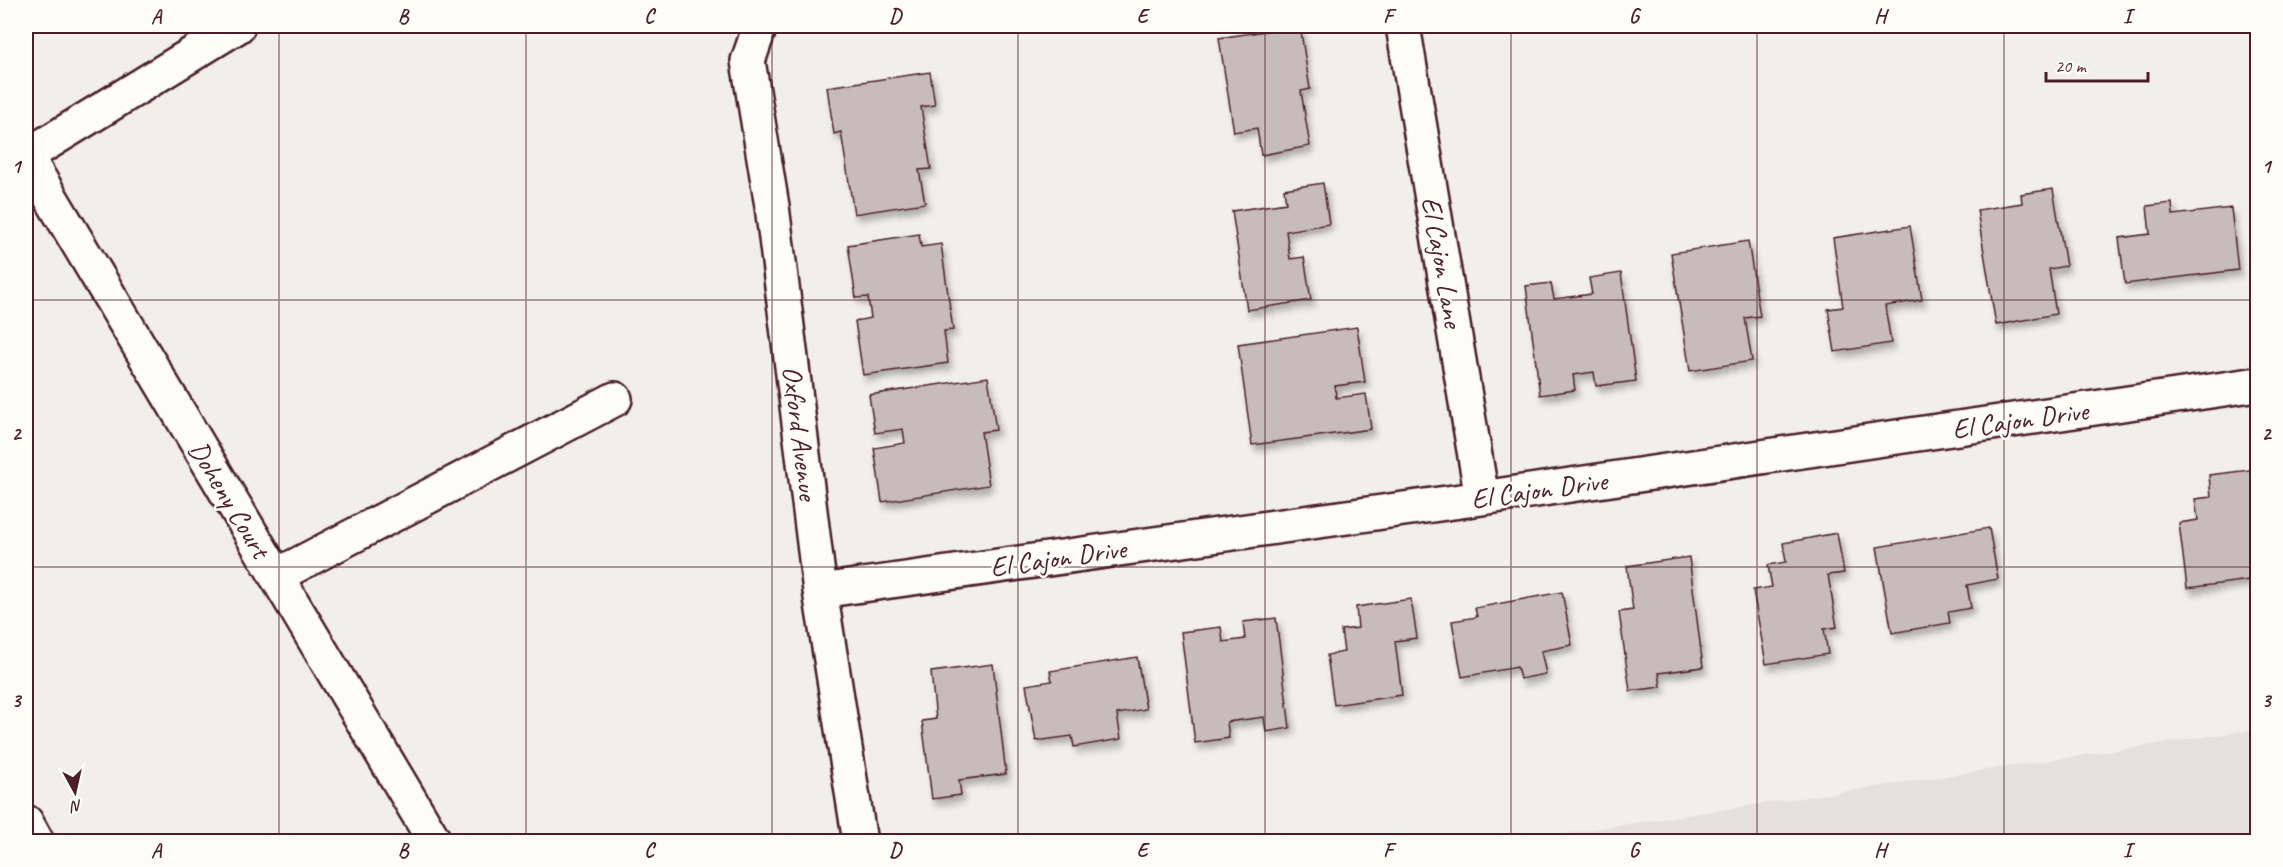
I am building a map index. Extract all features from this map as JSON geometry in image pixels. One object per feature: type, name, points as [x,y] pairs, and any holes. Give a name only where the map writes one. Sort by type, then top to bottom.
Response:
[{"type":"street","points":[[26,156],[238,26]]},
{"type":"street","name":"Oxford Avenue","points":[[760,26],[748,61],[772,206],[820,591],[860,842]]},
{"type":"street","name":"El Cajon Lane","points":[[1403,26],[1482,498]]},
{"type":"street","name":"Doheny Court","points":[[26,156],[435,842]]},
{"type":"street","name":"El Cajon Drive","points":[[820,591],[1482,498],[2258,384]]},
{"type":"street","points":[[276,576],[615,399]]},
{"type":"street","points":[[26,822],[37,842]]},
{"type":"shaded area","points":[[2257,729],[2257,841],[1516,841]]},
{"type":"building","points":[[1300,26],[1310,89],[1301,91],[1310,146],[1261,155],[1257,128],[1234,132],[1219,38]]},
{"type":"building","points":[[930,72],[935,105],[921,107],[931,169],[919,170],[925,203],[854,214],[841,132],[834,134],[827,87]]},
{"type":"building","points":[[1323,183],[1329,224],[1286,231],[1290,259],[1304,257],[1311,300],[1247,310],[1232,211],[1286,203],[1284,189]]},
{"type":"building","points":[[2053,189],[2066,266],[2049,269],[2056,314],[1996,325],[1977,210],[2022,203],[2021,194]]},
{"type":"building","points":[[2172,203],[2173,215],[2231,208],[2238,270],[2125,284],[2119,238],[2150,234],[2147,206]]},
{"type":"building","points":[[1910,226],[1922,300],[1885,306],[1891,343],[1835,352],[1828,309],[1843,307],[1833,238]]},
{"type":"building","points":[[919,234],[921,247],[941,244],[953,330],[944,331],[948,363],[863,375],[855,321],[871,318],[868,297],[856,298],[848,245]]},
{"type":"building","points":[[1748,241],[1760,316],[1745,318],[1752,361],[1690,371],[1671,253]]},
{"type":"building","points":[[1621,273],[1636,381],[1596,386],[1594,372],[1573,375],[1575,390],[1540,395],[1526,286],[1551,283],[1554,299],[1592,294],[1589,278]]},
{"type":"building","points":[[1357,327],[1365,382],[1335,386],[1336,398],[1366,394],[1371,429],[1252,445],[1238,344]]},
{"type":"building","points":[[988,377],[996,430],[981,432],[989,485],[882,502],[874,448],[905,443],[903,429],[875,433],[869,395]]},
{"type":"building","points":[[2258,469],[2258,509],[2254,509],[2258,579],[2187,588],[2179,523],[2198,520],[2195,499],[2211,497],[2209,475]]},
{"type":"building","points":[[1989,528],[1998,579],[1967,585],[1971,608],[1948,612],[1950,623],[1892,633],[1877,547]]},
{"type":"building","points":[[1837,533],[1844,573],[1828,575],[1837,627],[1824,629],[1828,654],[1766,664],[1753,590],[1772,587],[1768,565],[1786,562],[1783,543]]},
{"type":"building","points":[[1689,557],[1703,667],[1659,673],[1661,687],[1630,691],[1619,612],[1633,610],[1627,566]]},
{"type":"building","points":[[1562,592],[1572,645],[1541,651],[1546,674],[1520,679],[1517,667],[1462,677],[1452,621],[1477,617],[1475,608]]},
{"type":"building","points":[[1411,599],[1417,638],[1395,641],[1402,695],[1334,705],[1327,655],[1344,652],[1341,630],[1358,628],[1356,607]]},
{"type":"building","points":[[1276,618],[1290,728],[1266,732],[1264,717],[1227,722],[1229,738],[1195,743],[1181,632],[1221,627],[1223,642],[1245,639],[1243,622]]},
{"type":"building","points":[[1137,657],[1146,709],[1117,714],[1121,739],[1074,747],[1072,736],[1036,741],[1026,685],[1052,681],[1050,671]]},
{"type":"building","points":[[993,664],[1006,774],[959,780],[961,795],[932,799],[922,721],[936,719],[931,672]]}]
